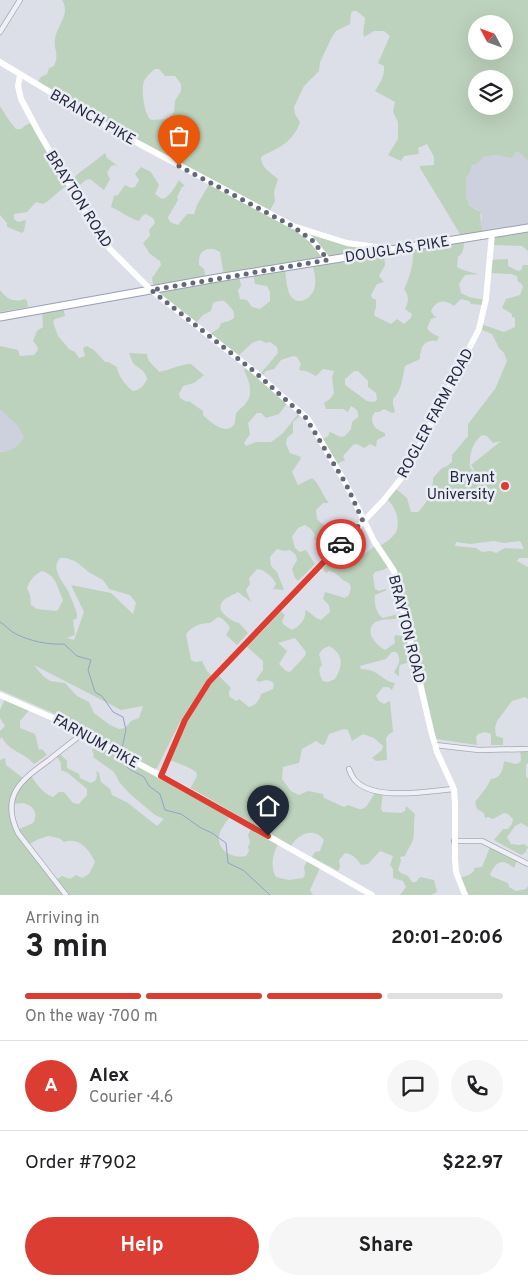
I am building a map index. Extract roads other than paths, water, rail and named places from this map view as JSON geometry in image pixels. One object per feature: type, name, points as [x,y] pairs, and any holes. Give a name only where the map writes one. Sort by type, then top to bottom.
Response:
[{"type":"main road","name":"DOUGLAS PIKE","points":[[0,317],[328,260],[528,228]]},
{"type":"street","points":[[0,32],[20,0]]},
{"type":"street","name":"BRANCH PIKE","points":[[0,62],[162,157],[292,226],[312,240],[328,260]]},
{"type":"street","name":"BRAYTON ROAD","points":[[20,75],[18,86],[21,99],[62,174],[98,234],[110,249],[151,290],[255,372],[306,418],[346,484],[374,542],[394,571],[435,745],[454,789],[456,872],[465,895]]},
{"type":"street","name":"BRANCH PIKE","points":[[292,226],[347,243],[392,250]]},
{"type":"street","name":"ROGLER FARM ROAD","points":[[161,776],[185,720],[209,682],[383,501],[407,471],[479,329],[486,299],[492,234]]},
{"type":"street","name":"FARNUM PIKE","points":[[0,695],[34,708],[83,733],[372,895]]},
{"type":"street","points":[[66,895],[18,833],[13,823],[11,812],[12,800],[16,788],[26,776],[83,733]]},
{"type":"street","points":[[435,745],[479,750],[528,748]]},
{"type":"street","points":[[349,768],[353,779],[360,785],[373,791],[407,793],[454,789]]},
{"type":"street","points":[[454,841],[482,841],[527,861]]},
{"type":"waterway","points":[[0,622],[21,636],[33,641],[64,644],[77,656],[91,660],[88,670],[95,692],[102,696],[113,712],[123,717],[126,730],[122,748],[123,752]]},
{"type":"waterway","points":[[126,761],[127,767],[144,777],[149,786],[160,794],[165,810],[181,814],[226,843],[228,863],[243,870],[270,895]]},
{"type":"place","name":"Bryant University","points":[[505,486]]}]
